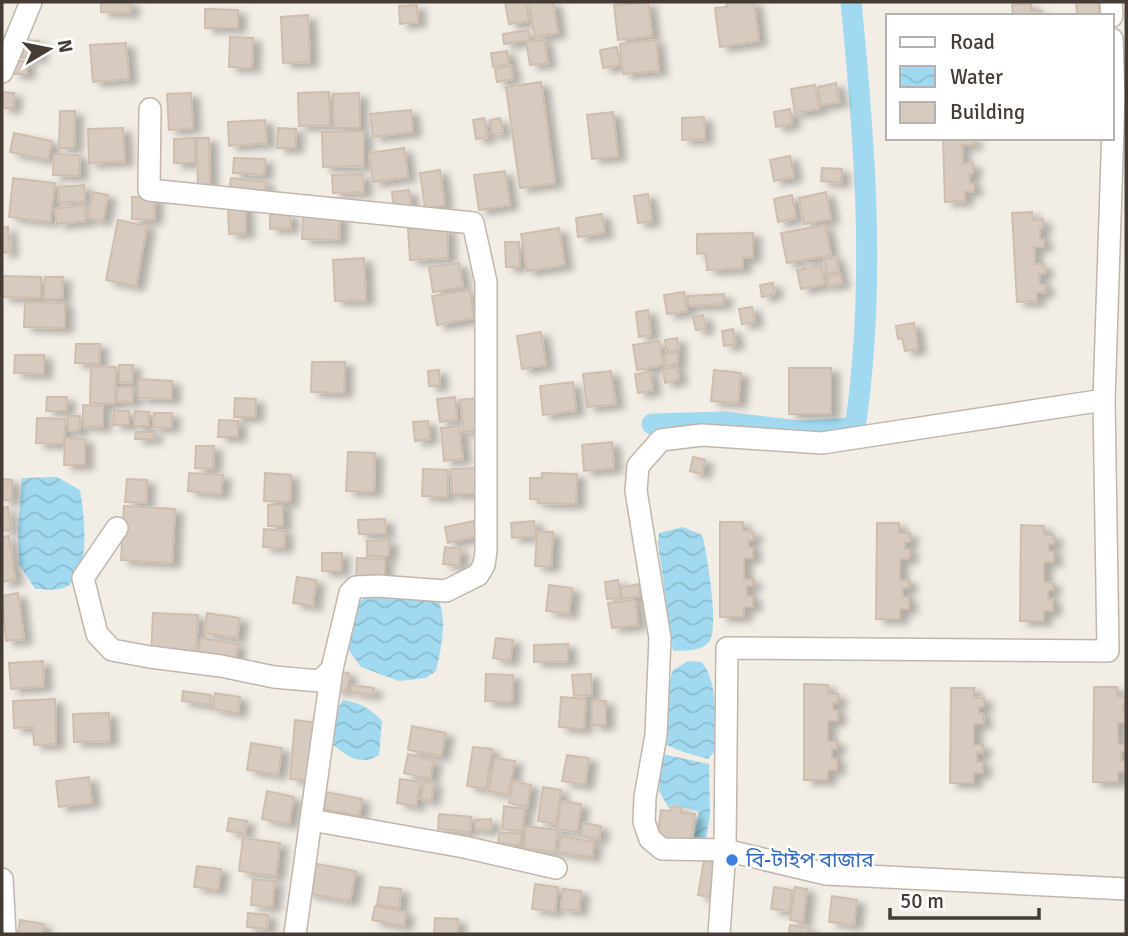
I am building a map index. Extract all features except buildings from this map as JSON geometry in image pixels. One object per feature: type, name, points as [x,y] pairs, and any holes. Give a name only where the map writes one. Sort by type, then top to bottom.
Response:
[{"type":"street","points":[[2,72],[31,2]]},
{"type":"street","points":[[719,934],[724,850],[727,648],[1117,651],[1104,400],[1120,96],[1114,53]]},
{"type":"street","points":[[150,109],[149,190],[473,223],[486,282],[487,529],[484,565],[478,575],[446,592],[378,586],[356,587],[350,593],[332,669],[295,934]]},
{"type":"street","points":[[1104,400],[822,443],[702,435],[662,440],[638,466],[636,491],[660,638],[656,735],[645,797],[644,822],[650,839],[662,849],[724,850],[826,874],[1126,889]]},
{"type":"street","points":[[117,528],[83,578],[97,634],[112,650],[221,666],[274,677],[308,680],[320,681],[332,669]]},
{"type":"street","points":[[311,820],[464,847],[556,868]]},
{"type":"street","points":[[2,879],[5,934]]},
{"type":"water","points":[[57,477],[80,490],[84,529],[83,559],[73,582],[60,589],[35,589],[19,564],[18,529],[22,478]]},
{"type":"water","points":[[683,527],[702,535],[703,538],[712,592],[713,623],[712,635],[705,645],[692,650],[673,651],[658,543],[659,533]]},
{"type":"water","points":[[366,596],[438,600],[443,625],[436,671],[426,678],[399,681],[361,667],[348,649],[353,609]]},
{"type":"water","points":[[688,661],[702,662],[714,693],[714,752],[708,759],[660,742],[673,670]]},
{"type":"water","points":[[343,700],[364,707],[382,721],[379,755],[366,760],[355,759],[333,745],[334,715]]},
{"type":"water","points":[[662,754],[709,764],[710,814],[706,838],[694,837],[699,814],[697,811],[671,804],[670,810],[659,791]]},
{"type":"waterway","points":[[652,424],[724,422],[799,431],[855,428],[867,268],[864,162],[851,2]]},
{"type":"place","name":"বি-টাইপ বাজার","points":[[732,860]]}]
